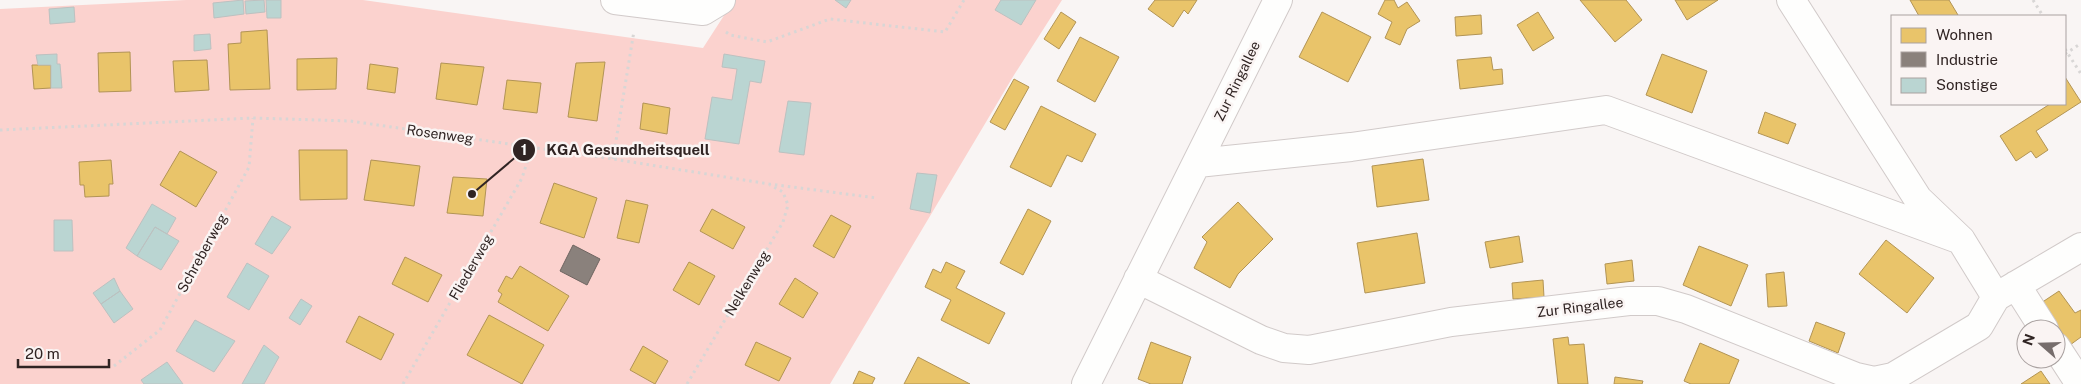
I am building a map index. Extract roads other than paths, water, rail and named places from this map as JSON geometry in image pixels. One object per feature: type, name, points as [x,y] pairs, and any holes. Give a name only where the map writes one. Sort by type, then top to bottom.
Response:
[{"type":"street","name":"Zur Ringallee","points":[[1086,384],[1278,0]]},
{"type":"street","points":[[1791,0],[1918,199],[1961,240],[2006,291],[2034,319]]},
{"type":"street","points":[[627,2],[712,5]]},
{"type":"street","points":[[1198,163],[1351,147],[1606,110],[1961,240]]},
{"type":"street","name":"Zur Ringallee","points":[[1138,279],[1261,340],[1284,348],[1309,350],[1451,322],[1629,300],[1658,301],[1686,309],[1856,377],[1874,382],[1893,377],[1979,326],[2006,291],[2081,247]]},
{"type":"street","points":[[2066,362],[2080,384]]},
{"type":"place","name":"KGA Gesundheitsquell","points":[[472,194]]}]
